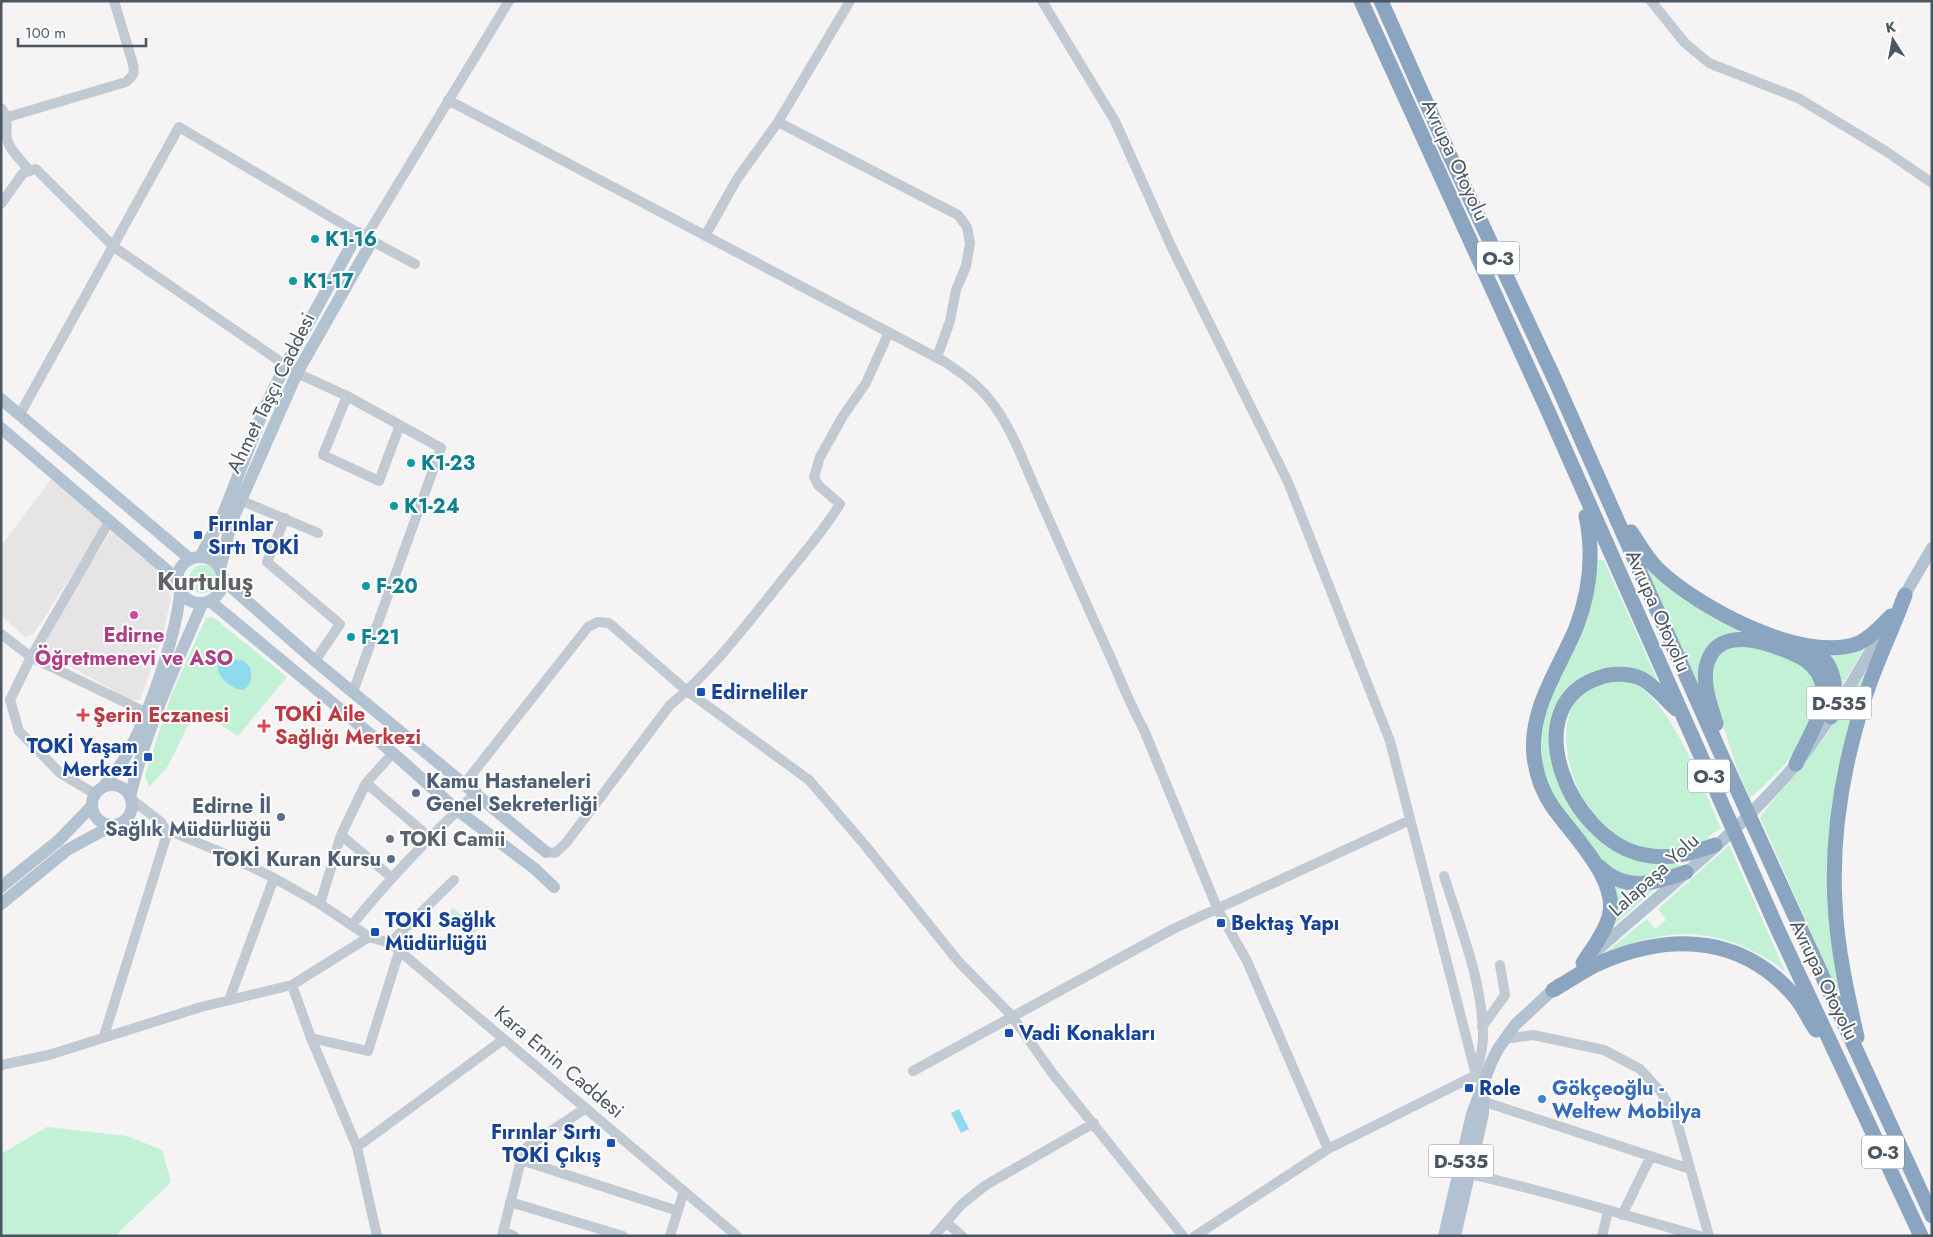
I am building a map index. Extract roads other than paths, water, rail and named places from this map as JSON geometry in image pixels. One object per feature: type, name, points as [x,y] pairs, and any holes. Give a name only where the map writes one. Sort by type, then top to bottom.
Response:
[{"type":"highway","name":"Avrupa Otoyolu","points":[[1361,1],[1579,483],[1777,928],[1921,1236]]},
{"type":"highway","name":"Avrupa Otoyolu","points":[[1381,1],[1932,1216]]},
{"type":"highway","points":[[1579,483],[1591,548],[1586,595],[1575,629],[1542,702],[1534,733],[1534,755],[1537,774],[1548,798],[1593,861],[1606,885],[1611,910],[1605,927],[1583,963]]},
{"type":"highway","points":[[1615,514],[1656,568],[1683,591],[1736,621],[1803,644],[1836,648],[1858,643],[1875,632],[1890,616]]},
{"type":"highway","points":[[1860,1058],[1847,995],[1835,904],[1834,876],[1838,824],[1843,785],[1861,711],[1906,595]]},
{"type":"highway","points":[[1720,752],[1717,728],[1707,694],[1707,666],[1714,652],[1725,643],[1739,638],[1747,638],[1801,657],[1812,665],[1820,678],[1823,689],[1820,713],[1796,764]]},
{"type":"highway","points":[[1803,644],[1820,655],[1831,669],[1835,687],[1831,717]]},
{"type":"highway","points":[[1682,716],[1660,693],[1641,679],[1618,674],[1594,679],[1576,690],[1565,703],[1562,712],[1557,749],[1563,780],[1582,814],[1607,837],[1631,851],[1644,855],[1671,857],[1715,845]]},
{"type":"highway","points":[[1593,861],[1604,871],[1630,884],[1646,884],[1686,872]]},
{"type":"highway","points":[[1553,990],[1600,963],[1631,951],[1679,944],[1715,946],[1759,965],[1788,988],[1844,1068]]},
{"type":"main road","name":"Ahmet Taşçı Caddesi","points":[[195,558],[222,517],[264,408],[286,364],[365,236]]},
{"type":"main road","name":"Ahmet Taşçı Caddesi","points":[[222,574],[230,522],[297,373],[365,236]]},
{"type":"main road","points":[[1,399],[195,558]]},
{"type":"main road","points":[[1,886],[59,840],[97,796],[123,760],[167,652],[180,593],[176,578],[110,520],[3,433]]},
{"type":"main road","name":"D-535","points":[[1796,764],[1831,717],[1890,616],[1932,536]]},
{"type":"main road","name":"D-535","points":[[1890,616],[1906,595],[1932,548]]},
{"type":"main road","points":[[176,578],[183,563],[195,558],[208,558],[222,574],[315,661],[477,792],[546,852]]},
{"type":"main road","points":[[1,904],[67,850],[117,825],[130,814],[135,777],[173,668],[206,603],[220,593],[222,574]]},
{"type":"main road","points":[[180,593],[190,602],[206,603],[393,753],[457,810],[534,869],[554,888]]},
{"type":"main road","name":"Lalapaşa Yolu","points":[[1553,990],[1686,872],[1796,764]]},
{"type":"main road","points":[[117,825],[101,823],[96,818],[97,796],[110,785],[122,788],[131,798]]},
{"type":"main road","name":"D-535","points":[[1444,1236],[1481,1082],[1504,1039],[1515,1025],[1553,990]]},
{"type":"main road","name":"D-535","points":[[1455,1236],[1485,1102],[1481,1082]]},
{"type":"street","points":[[29,170],[15,154],[8,140],[4,112],[126,82],[135,73],[114,1]]},
{"type":"street","points":[[365,236],[428,137],[448,100],[508,1]]},
{"type":"street","points":[[706,236],[737,178],[778,122],[850,1]]},
{"type":"street","points":[[1042,1],[1115,121],[1172,248],[1288,482],[1390,741],[1481,1082]]},
{"type":"street","points":[[1651,1],[1685,43],[1709,63],[1798,98],[1884,150],[1932,184]]},
{"type":"street","points":[[448,100],[937,358],[972,381],[989,398],[1006,424],[1062,548],[1078,589],[1129,703],[1144,730],[1218,910],[1247,961],[1328,1149]]},
{"type":"street","points":[[778,122],[958,215],[967,226],[970,243],[966,266],[956,290],[950,321],[937,358]]},
{"type":"street","points":[[20,414],[179,127],[415,264]]},
{"type":"street","points":[[1,204],[23,173],[36,169],[114,247],[297,373],[347,396],[441,448],[353,692]]},
{"type":"street","points":[[546,852],[555,853],[566,843],[670,705],[687,691],[743,629],[823,532],[840,504],[818,485],[814,477],[820,457],[843,416],[866,383],[889,332]]},
{"type":"street","points":[[347,396],[323,455],[379,481],[400,425]]},
{"type":"street","points":[[240,500],[318,533]]},
{"type":"street","points":[[285,518],[267,562],[340,624],[315,661]]},
{"type":"street","points":[[97,796],[60,773],[18,732],[10,700],[31,657],[110,520]]},
{"type":"street","points":[[465,783],[588,627],[598,622],[609,623],[687,691],[809,780],[864,844],[958,961],[1012,1016],[1053,1074],[1183,1236]]},
{"type":"street","points":[[1,634],[31,657],[144,712]]},
{"type":"street","points":[[320,904],[341,835],[366,783],[393,753]]},
{"type":"street","points":[[366,783],[428,836]]},
{"type":"street","points":[[352,925],[390,877],[428,836],[477,792]]},
{"type":"street","points":[[104,1036],[166,830],[161,822],[131,798]]},
{"type":"street","points":[[913,1071],[1172,929],[1218,910],[1410,820]]},
{"type":"street","points":[[117,825],[157,832],[166,830]]},
{"type":"street","name":"Kara Emin Caddesi","points":[[166,830],[223,853],[274,878],[320,904],[369,936],[390,943],[737,1236]]},
{"type":"street","points":[[341,835],[390,877]]},
{"type":"street","points":[[1444,876],[1471,964],[1483,1038],[1481,1082]]},
{"type":"street","points":[[229,1000],[274,878]]},
{"type":"street","points":[[390,943],[454,880]]},
{"type":"street","points":[[1,1065],[49,1055],[104,1036],[229,1000],[292,985],[369,936]]},
{"type":"street","points":[[311,1038],[368,1051],[399,952]]},
{"type":"street","points":[[1482,1027],[1505,996],[1500,966]]},
{"type":"street","points":[[292,985],[311,1038],[357,1147],[377,1236]]},
{"type":"street","points":[[1504,1039],[1533,1036],[1604,1050],[1640,1069],[1661,1092],[1676,1118],[1710,1236]]},
{"type":"street","points":[[357,1147],[504,1039]]},
{"type":"street","points":[[1195,1236],[1328,1149],[1481,1082]]},
{"type":"street","points":[[1485,1102],[1690,1169]]},
{"type":"street","points":[[514,1236],[502,1233],[521,1160],[528,1146],[586,1108]]},
{"type":"street","points":[[934,1236],[962,1204],[986,1185],[1094,1123]]},
{"type":"street","points":[[1622,1215],[1651,1156]]},
{"type":"street","points":[[521,1160],[678,1211]]},
{"type":"street","points":[[1470,1174],[1541,1190],[1608,1212],[1700,1236]]},
{"type":"street","points":[[670,1236],[684,1190]]},
{"type":"street","points":[[510,1202],[623,1236]]},
{"type":"street","points":[[1602,1236],[1608,1212]]},
{"type":"street","points":[[946,1222],[962,1236]]},
{"type":"water","points":[[230,658],[244,661],[250,667],[251,680],[243,690],[229,685],[221,677],[218,663]]},
{"type":"water","points":[[959,1109],[969,1129],[961,1133],[951,1113]]},
{"type":"place","name":"K1-16","points":[[315,239]]},
{"type":"place","name":"K1-17","points":[[293,281]]},
{"type":"place","name":"K1-23","points":[[411,463]]},
{"type":"place","name":"K1-24","points":[[394,506]]},
{"type":"place","name":"Fırınlar Sırtı TOKİ","points":[[198,535]]},
{"type":"place","name":"F-20","points":[[366,586]]},
{"type":"place","name":"Edirne Öğretmenevi ve ASO","points":[[134,615]]},
{"type":"place","name":"F-21","points":[[351,637]]},
{"type":"place","name":"Edirneliler","points":[[701,692]]},
{"type":"place","name":"Şerin Eczanesi","points":[[83,715]]},
{"type":"place","name":"TOKİ Aile Sağlığı Merkezi","points":[[264,726]]},
{"type":"place","name":"TOKİ Yaşam Merkezi","points":[[148,757]]},
{"type":"place","name":"Kamu Hastaneleri Genel Sekreterliği","points":[[416,793]]},
{"type":"place","name":"Edirne İl Sağlık Müdürlüğü","points":[[281,817]]},
{"type":"place","name":"TOKİ Camii","points":[[390,839]]},
{"type":"place","name":"TOKİ Kuran Kursu","points":[[391,859]]},
{"type":"place","name":"Bektaş Yapı","points":[[1221,923]]},
{"type":"place","name":"TOKİ Sağlık Müdürlüğü","points":[[375,932]]},
{"type":"place","name":"Vadi Konakları","points":[[1009,1033]]},
{"type":"place","name":"Role","points":[[1469,1088]]},
{"type":"place","name":"Gökçeoğlu - Weltew Mobilya","points":[[1542,1099]]},
{"type":"place","name":"Fırınlar Sırtı TOKİ Çıkış","points":[[611,1143]]},
{"type":"district","name":"Kurtuluş","points":[[205,581]]}]
